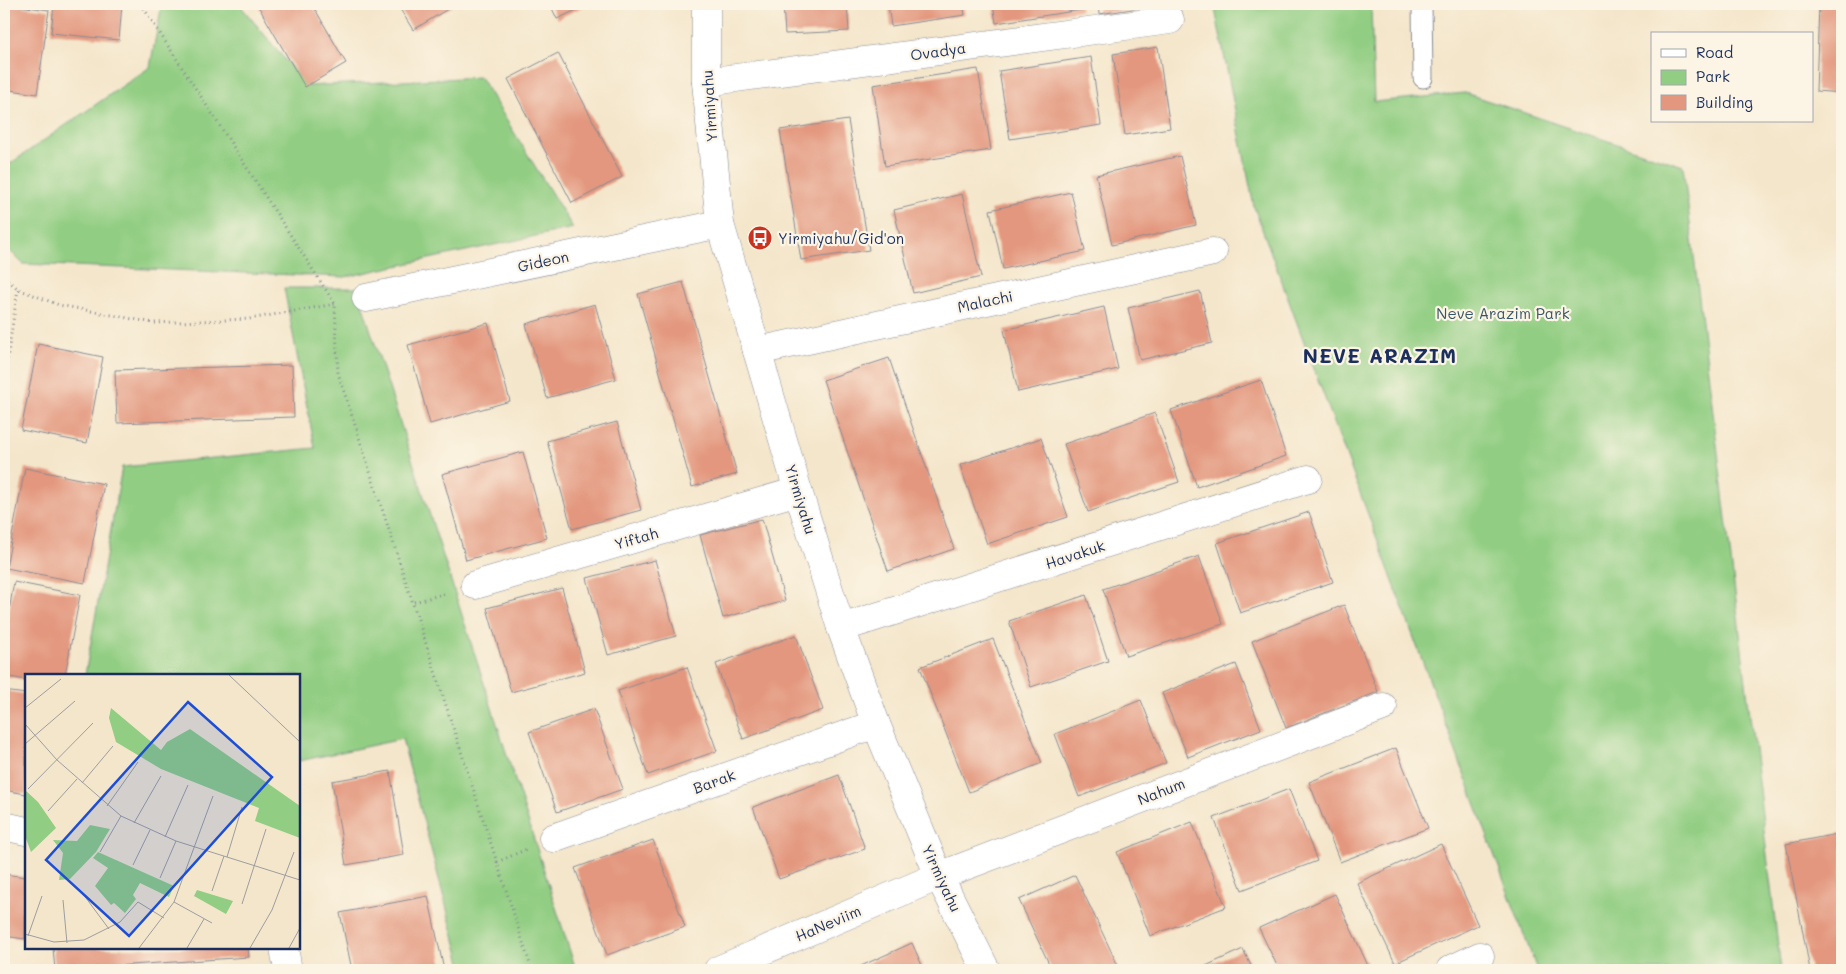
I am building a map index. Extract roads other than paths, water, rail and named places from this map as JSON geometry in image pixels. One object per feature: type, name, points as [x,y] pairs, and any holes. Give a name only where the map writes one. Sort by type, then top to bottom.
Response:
[{"type":"street","name":"Yirmiyahu","points":[[706,4],[706,82],[720,224],[798,491],[841,628],[876,724],[939,876],[986,970]]},
{"type":"street","name":"Ovadya","points":[[706,82],[1170,20]]},
{"type":"street","name":"Gideon","points":[[366,298],[720,224]]},
{"type":"street","name":"Malachi","points":[[757,351],[1213,252]]},
{"type":"street","name":"Havakuk","points":[[841,628],[1308,479]]},
{"type":"street","name":"Yiftah","points":[[474,585],[798,491]]},
{"type":"street","name":"Nahum","points":[[939,876],[1383,707]]},
{"type":"street","name":"Barak","points":[[553,838],[876,724]]},
{"type":"street","points":[[4,826],[25,831]]},
{"type":"street","name":"HaNeviim","points":[[718,970],[939,876]]},
{"type":"street","points":[[284,949],[288,970]]},
{"type":"street","points":[[1450,970],[1480,956]]},
{"type":"lane","points":[[1422,4],[1422,78]]},
{"type":"place","name":"Yirmiyahu/Gid'on","points":[[760,238]]},
{"type":"district","name":"NEVE ARAZIM","points":[[1380,355]]},
{"type":"park label","name":"Neve Arazim Park","points":[[1503,313]]}]
